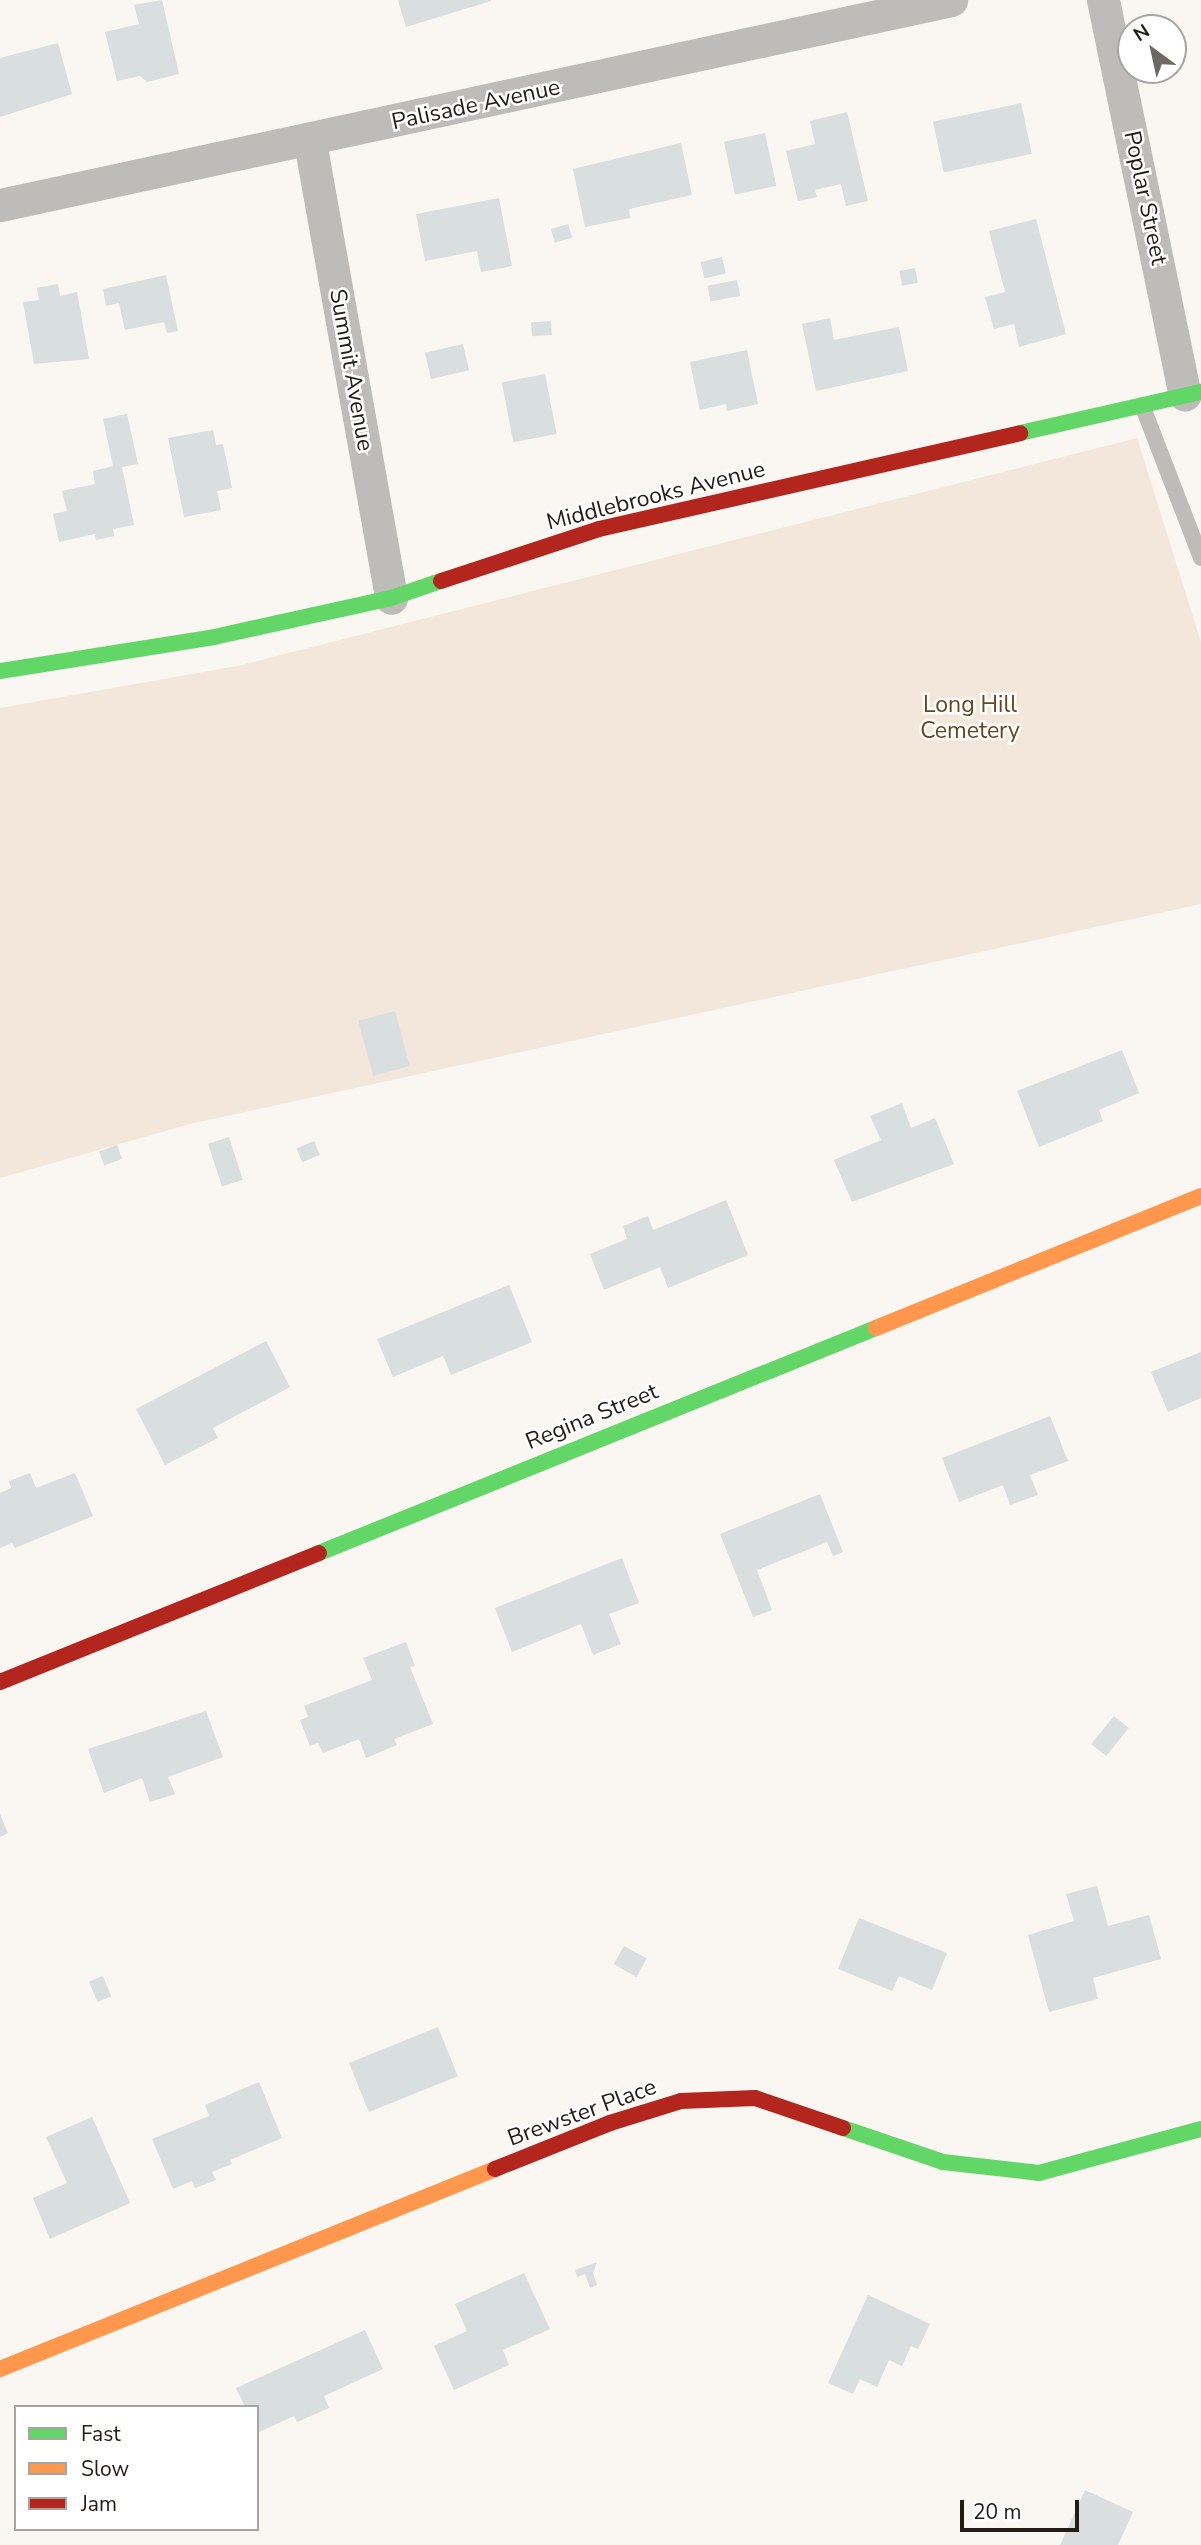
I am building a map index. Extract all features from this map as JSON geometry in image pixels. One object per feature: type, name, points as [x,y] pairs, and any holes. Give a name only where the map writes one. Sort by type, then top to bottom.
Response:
[{"type":"street","name":"Palisade Avenue","points":[[0,205],[310,142],[951,0]]},
{"type":"street","name":"Poplar Street","points":[[1103,0],[1193,394]]},
{"type":"street","name":"Summit Avenue","points":[[310,142],[391,598]]},
{"type":"street","name":"Middlebrooks Avenue","points":[[0,671],[214,637],[391,598],[599,529],[1193,394]]},
{"type":"street","name":"Regina Street","points":[[0,1682],[1201,1196]]},
{"type":"street","name":"Brewster Place","points":[[0,2369],[610,2123],[681,2101],[755,2098],[943,2162],[1039,2173],[1201,2129]]},
{"type":"lane","points":[[1142,405],[1201,558]]},
{"type":"green space","name":"Long Hill Cemetery","points":[[1137,438],[1201,642],[1201,904],[190,1124],[0,1178],[0,708],[237,666]]},
{"type":"building","points":[[162,0],[179,74],[147,82],[140,76],[117,81],[105,32],[139,24],[134,5]]},
{"type":"building","points":[[398,0],[491,0],[491,1],[406,27]]},
{"type":"building","points":[[58,43],[72,94],[0,117],[0,58]]},
{"type":"building","points":[[1021,103],[1032,154],[944,173],[933,122]]},
{"type":"building","points":[[847,112],[868,201],[846,206],[841,184],[815,190],[817,197],[798,201],[786,151],[815,144],[810,121]]},
{"type":"building","points":[[765,133],[776,186],[735,195],[724,142]]},
{"type":"building","points":[[681,143],[692,195],[629,209],[630,218],[585,227],[573,169]]},
{"type":"building","points":[[499,198],[512,266],[481,272],[477,251],[425,261],[416,214]]},
{"type":"building","points":[[1036,219],[1066,334],[1019,347],[1014,324],[994,329],[985,297],[1005,292],[989,231]]},
{"type":"building","points":[[568,224],[572,237],[555,243],[551,229]]},
{"type":"building","points":[[722,257],[726,274],[704,279],[701,262]]},
{"type":"building","points":[[915,268],[918,283],[902,286],[899,271]]},
{"type":"building","points":[[166,275],[178,331],[167,333],[164,322],[125,330],[119,303],[106,306],[103,289]]},
{"type":"building","points":[[737,280],[740,296],[711,301],[708,286]]},
{"type":"building","points":[[58,284],[60,296],[77,292],[89,359],[34,364],[23,302],[39,300],[37,288]]},
{"type":"building","points":[[830,318],[834,340],[899,327],[908,371],[816,391],[802,324]]},
{"type":"building","points":[[551,321],[552,335],[532,336],[531,322]]},
{"type":"building","points":[[463,344],[469,370],[431,379],[425,353]]},
{"type":"building","points":[[747,350],[758,404],[727,411],[726,404],[700,410],[690,362]]},
{"type":"building","points":[[545,374],[557,434],[513,442],[502,382]]},
{"type":"building","points":[[127,414],[138,464],[122,467],[134,525],[113,529],[114,536],[96,540],[95,534],[59,542],[53,514],[67,511],[62,491],[95,484],[93,471],[113,466],[103,419]]},
{"type":"building","points":[[213,430],[216,445],[223,444],[232,488],[217,491],[221,510],[184,517],[168,438]]},
{"type":"building","points":[[395,1011],[410,1066],[373,1076],[358,1021]]},
{"type":"building","points":[[1122,1050],[1139,1093],[1099,1110],[1103,1121],[1039,1147],[1017,1091]]},
{"type":"building","points":[[902,1103],[911,1128],[935,1118],[954,1164],[852,1202],[834,1160],[881,1140],[870,1116]]},
{"type":"building","points":[[229,1137],[243,1180],[222,1187],[208,1144]]},
{"type":"building","points":[[314,1141],[320,1155],[302,1162],[297,1148]]},
{"type":"building","points":[[117,1145],[122,1159],[104,1166],[99,1151]]},
{"type":"building","points":[[726,1200],[748,1255],[668,1288],[660,1267],[604,1290],[590,1254],[627,1239],[623,1226],[648,1216],[653,1230]]},
{"type":"building","points":[[509,1285],[532,1342],[451,1375],[443,1356],[393,1377],[377,1339]]},
{"type":"building","points":[[266,1341],[290,1387],[213,1428],[218,1438],[165,1465],[136,1409]]},
{"type":"building","points":[[1201,1352],[1201,1398],[1168,1412],[1151,1372]]},
{"type":"building","points":[[1050,1416],[1068,1461],[1030,1475],[1038,1495],[1010,1505],[1003,1485],[959,1502],[942,1458]]},
{"type":"building","points":[[30,1473],[36,1488],[75,1473],[93,1516],[15,1548],[12,1543],[0,1548],[0,1493],[11,1488],[9,1481]]},
{"type":"building","points":[[820,1494],[843,1552],[833,1556],[827,1542],[757,1570],[772,1610],[753,1617],[720,1534]]},
{"type":"building","points":[[622,1558],[639,1603],[609,1614],[621,1644],[593,1655],[581,1624],[512,1652],[495,1608]]},
{"type":"building","points":[[406,1642],[415,1666],[410,1667],[433,1724],[394,1739],[397,1745],[366,1758],[359,1739],[323,1753],[318,1743],[310,1746],[300,1720],[308,1717],[304,1706],[372,1680],[363,1658]]},
{"type":"building","points":[[206,1711],[223,1757],[168,1777],[175,1794],[150,1802],[142,1778],[104,1793],[88,1749]]},
{"type":"building","points":[[1114,1716],[1129,1728],[1106,1756],[1091,1744]]},
{"type":"building","points":[[0,1814],[8,1833],[0,1837]]},
{"type":"building","points":[[1097,1886],[1108,1926],[1149,1915],[1161,1959],[1093,1978],[1098,1999],[1049,2012],[1028,1935],[1074,1921],[1066,1894]]},
{"type":"building","points":[[859,1918],[947,1953],[932,1990],[899,1976],[892,1991],[838,1969]]},
{"type":"building","points":[[624,1946],[647,1959],[637,1977],[614,1964]]},
{"type":"building","points":[[103,1976],[111,1996],[97,2002],[89,1982]]},
{"type":"building","points":[[438,2027],[458,2076],[369,2112],[349,2063]]},
{"type":"building","points":[[259,2082],[282,2138],[230,2160],[232,2164],[212,2172],[216,2180],[195,2188],[192,2181],[173,2189],[152,2139],[209,2116],[205,2105]]},
{"type":"building","points":[[92,2117],[130,2203],[50,2239],[33,2198],[67,2183],[46,2137]]},
{"type":"building","points":[[597,2262],[593,2273],[597,2285],[590,2288],[585,2274],[577,2277],[575,2270]]},
{"type":"building","points":[[524,2273],[550,2329],[503,2350],[509,2365],[454,2390],[434,2346],[467,2331],[455,2304]]},
{"type":"building","points":[[868,2295],[930,2324],[918,2349],[911,2346],[902,2366],[889,2360],[877,2387],[860,2379],[853,2394],[828,2383]]},
{"type":"building","points":[[365,2330],[383,2369],[324,2396],[329,2408],[297,2422],[294,2416],[259,2432],[259,2405],[244,2405],[236,2388]]},
{"type":"building","points":[[1085,2490],[1133,2512],[1118,2545],[1060,2545]]},
{"type":"traffic: fast","points":[[1020,433],[1201,392]]},
{"type":"traffic: fast","points":[[0,671],[214,637],[391,598],[441,581]]},
{"type":"traffic: fast","points":[[319,1553],[876,1328]]},
{"type":"traffic: fast","points":[[843,2128],[943,2162],[1039,2173],[1201,2129]]},
{"type":"traffic: slow","points":[[876,1328],[1201,1196]]},
{"type":"traffic: slow","points":[[0,2369],[495,2169]]},
{"type":"traffic: jam","points":[[441,581],[599,529],[1020,433]]},
{"type":"traffic: jam","points":[[0,1682],[319,1553]]},
{"type":"traffic: jam","points":[[495,2169],[610,2123],[681,2101],[755,2098],[843,2128]]}]
